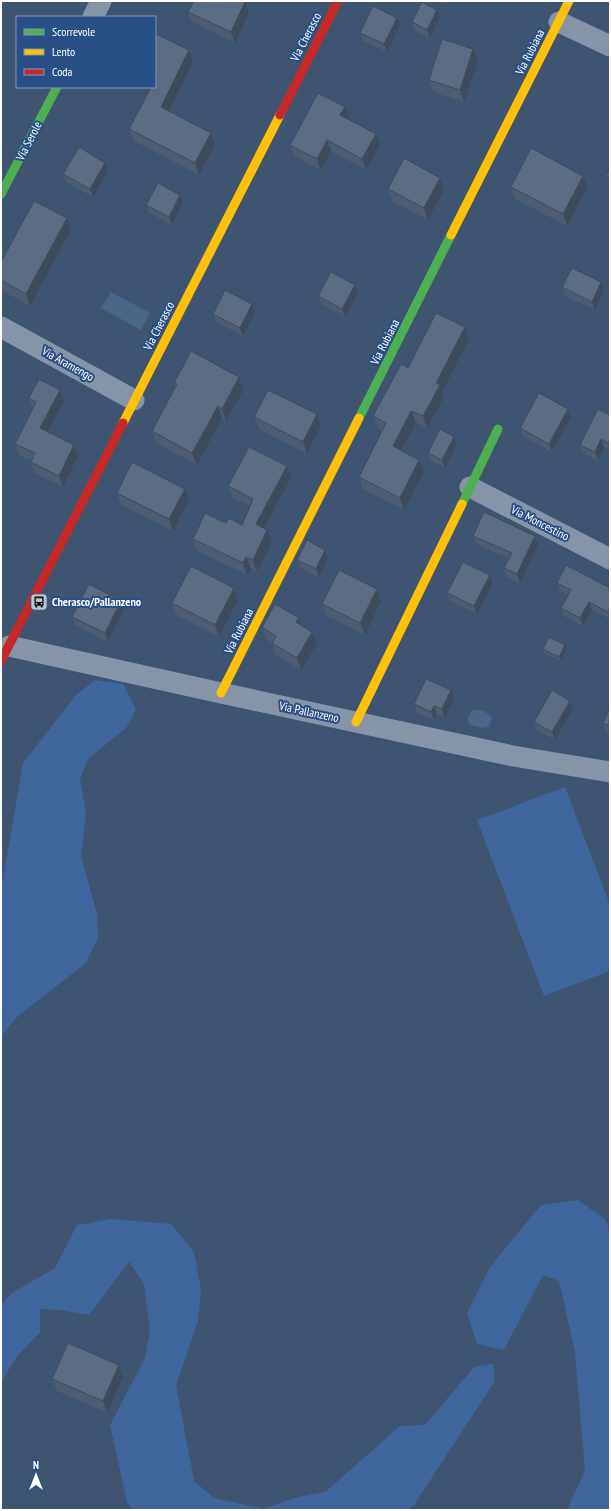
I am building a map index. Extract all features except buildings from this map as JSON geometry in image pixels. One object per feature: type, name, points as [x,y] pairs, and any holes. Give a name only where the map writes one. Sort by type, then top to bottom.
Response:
[{"type":"street","points":[[94,16],[101,1]]},
{"type":"street","name":"Via Cherasco","points":[[5,654],[338,1]]},
{"type":"street","name":"Via Rubiana","points":[[221,693],[570,1]]},
{"type":"street","points":[[559,22],[610,46]]},
{"type":"street","name":"Via Serole","points":[[1,194],[56,88]]},
{"type":"street","name":"Via Aramengo","points":[[1,327],[134,400]]},
{"type":"street","points":[[356,722],[498,429]]},
{"type":"street","name":"Via Moncestino","points":[[470,486],[610,558]]},
{"type":"street","name":"Via Pallanzeno","points":[[5,654],[221,693],[513,756],[610,772]]},
{"type":"shaded area","points":[[111,292],[150,313],[141,330],[101,308]]},
{"type":"shaded area","points":[[95,680],[123,684],[136,709],[127,727],[88,759],[80,779],[86,813],[81,856],[97,914],[98,938],[86,963],[17,1017],[1,1036],[1,891],[23,763],[76,695]]},
{"type":"shaded area","points":[[473,710],[484,711],[492,718],[489,726],[483,728],[470,725],[468,717]]},
{"type":"shaded area","points":[[565,787],[610,905],[610,971],[544,996],[477,820]]},
{"type":"shaded area","points":[[578,1200],[605,1219],[610,1230],[610,1510],[567,1510],[585,1470],[575,1352],[559,1281],[543,1275],[504,1350],[477,1344],[467,1313],[490,1267],[541,1205]]},
{"type":"shaded area","points":[[111,1219],[171,1224],[194,1252],[201,1290],[198,1321],[176,1385],[194,1481],[214,1498],[263,1509],[298,1497],[325,1492],[400,1426],[425,1425],[474,1367],[493,1364],[495,1381],[414,1505],[408,1510],[132,1510],[127,1502],[110,1425],[145,1358],[150,1331],[144,1284],[129,1262],[89,1315],[59,1310],[40,1309],[40,1332],[18,1355],[1,1382],[1,1305],[12,1293],[55,1268],[77,1225]]},
{"type":"traffic: fast","points":[[1,194],[56,88]]},
{"type":"traffic: fast","points":[[359,418],[451,235]]},
{"type":"traffic: fast","points":[[462,504],[498,429]]},
{"type":"traffic: slow","points":[[451,235],[569,1]]},
{"type":"traffic: slow","points":[[123,423],[280,115]]},
{"type":"traffic: slow","points":[[221,693],[359,418]]},
{"type":"traffic: slow","points":[[356,722],[462,504]]},
{"type":"traffic: jam","points":[[280,115],[338,1]]},
{"type":"traffic: jam","points":[[1,661],[123,423]]},
{"type":"place","name":"Cherasco/Pallanzeno","points":[[39,602]]}]
